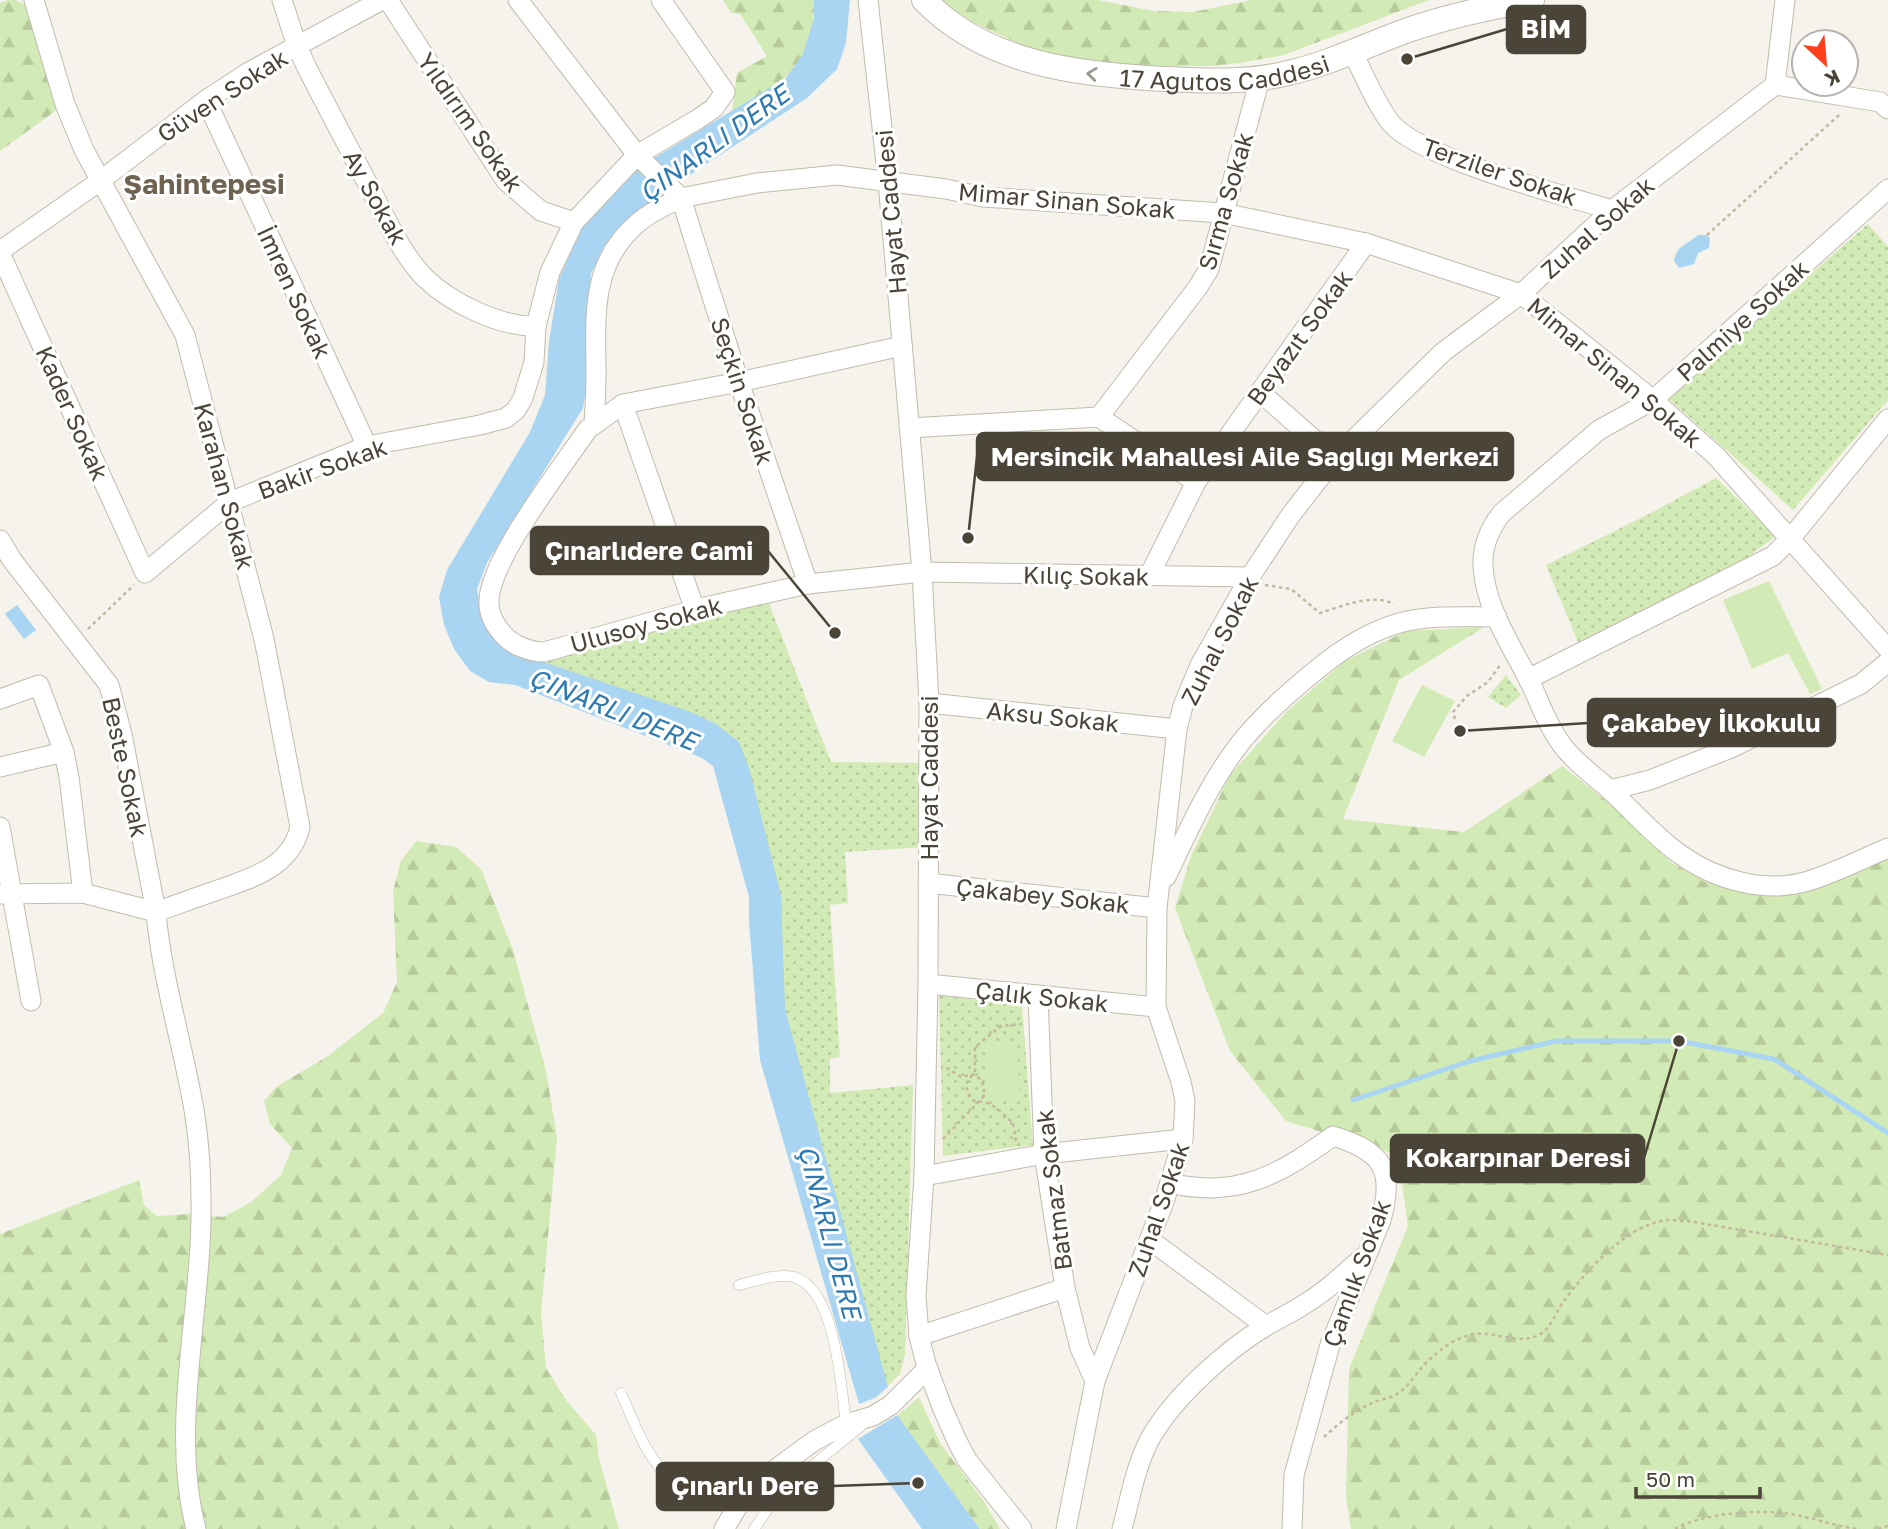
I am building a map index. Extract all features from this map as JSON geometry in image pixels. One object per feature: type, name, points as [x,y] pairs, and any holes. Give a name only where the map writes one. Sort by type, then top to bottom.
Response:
[{"type":"street","name":"Karahan Sokak","points":[[34,0],[65,104],[100,181],[184,335],[264,639],[300,827],[292,848],[260,875],[156,912]]},
{"type":"street","name":"Ay Sokak","points":[[282,0],[297,46],[385,216],[425,278],[466,305],[504,323],[536,326]]},
{"type":"street","name":"Güven Sokak","points":[[0,252],[100,181],[206,100],[249,72],[385,0]]},
{"type":"street","name":"Yıldırım Sokak","points":[[385,0],[506,181],[541,211],[574,222]]},
{"type":"street","points":[[518,0],[641,159],[676,193]]},
{"type":"street","name":"Bakir Sokak","points":[[145,573],[230,502],[367,446],[506,418],[520,404],[534,362],[536,326],[550,272],[574,222],[641,159],[713,108],[725,92],[661,0]]},
{"type":"street","name":"Hayat Caddesi","points":[[868,0],[888,182],[922,572],[929,703],[924,1176],[916,1296],[919,1336],[942,1407],[967,1460],[1022,1529]]},
{"type":"street","name":"17 Ağutos Caddesi","points":[[924,0],[955,27],[979,41],[1052,67],[1089,74],[1234,82],[1289,73],[1450,17],[1532,0]]},
{"type":"street","points":[[1785,0],[1775,85],[1880,102],[1888,109]]},
{"type":"street","name":"Terziler Sokak","points":[[1352,51],[1390,121],[1403,135],[1452,159],[1612,210]]},
{"type":"street","name":"Sırma Sokak","points":[[1099,417],[1209,269],[1260,78]]},
{"type":"street","name":"Zuhal Sokak","points":[[1066,1529],[1094,1381],[1150,1240],[1184,1139],[1185,1101],[1181,1082],[1156,1007],[1158,900],[1177,729],[1183,706],[1200,665],[1249,579],[1290,516],[1335,458],[1443,352],[1521,293],[1612,210],[1775,85]]},
{"type":"street","name":"İmren Sokak","points":[[206,100],[367,446]]},
{"type":"street","points":[[594,424],[595,313],[606,267],[614,248],[641,219],[676,193],[837,174],[888,182]]},
{"type":"street","name":"Mimar Sinan Sokak","points":[[888,182],[946,189],[983,197],[1223,213],[1366,243],[1521,293],[1653,400],[1716,456],[1888,649]]},
{"type":"street","name":"Palmiye Sokak","points":[[1888,189],[1653,400],[1599,430],[1503,513],[1491,528],[1485,545],[1483,564],[1485,582],[1497,617],[1555,735],[1565,749],[1680,854],[1706,870],[1755,885],[1778,886],[1807,882],[1888,848]]},
{"type":"street","name":"Seçkin Sokak","points":[[676,193],[808,583]]},
{"type":"street","name":"Beyazıt Sokak","points":[[1149,576],[1196,482],[1366,243]]},
{"type":"street","name":"Kader Sokak","points":[[0,252],[145,573]]},
{"type":"street","points":[[695,610],[622,404],[739,382],[902,346]]},
{"type":"street","points":[[1260,392],[1335,458]]},
{"type":"street","name":"Ulusoy Sokak","points":[[622,404],[588,429],[512,542],[490,592],[489,611],[493,621],[508,640],[536,652],[544,652],[695,610],[808,583],[922,572]]},
{"type":"street","points":[[909,428],[1099,417],[1196,482]]},
{"type":"street","points":[[1528,679],[1773,556],[1888,419]]},
{"type":"street","name":"Beste Sokak","points":[[0,540],[6,564],[76,640],[109,685],[114,698],[156,912],[160,952],[195,1115],[199,1157],[200,1246],[186,1435],[188,1478],[196,1529]]},
{"type":"street","name":"Kılıç Sokak","points":[[922,572],[1249,579]]},
{"type":"street","points":[[1158,900],[1210,790],[1242,742],[1267,713],[1329,659],[1360,639],[1406,621],[1497,617]]},
{"type":"street","points":[[1610,790],[1650,780],[1731,748],[1861,684],[1888,662]]},
{"type":"street","points":[[0,699],[39,685],[64,752],[83,893]]},
{"type":"street","name":"Aksu Sokak","points":[[929,703],[1177,729]]},
{"type":"street","points":[[0,767],[64,752]]},
{"type":"street","points":[[0,827],[6,893],[31,1001]]},
{"type":"street","name":"Çakabey Sokak","points":[[928,883],[1158,900]]},
{"type":"street","points":[[6,893],[83,893],[156,912]]},
{"type":"street","name":"Çalık Sokak","points":[[928,984],[1156,1007]]},
{"type":"street","name":"Batmaz Sokak","points":[[1038,995],[1044,1154],[1065,1288],[1080,1348],[1094,1381]]},
{"type":"street","name":"Çamlık Sokak","points":[[1170,1183],[1215,1190],[1260,1180],[1312,1152],[1333,1136],[1359,1144],[1371,1152],[1381,1165],[1387,1181],[1387,1200],[1329,1345],[1297,1462],[1292,1529]]},
{"type":"street","points":[[924,1176],[1044,1154],[1184,1139]]},
{"type":"street","points":[[1150,1240],[1266,1326]]},
{"type":"street","points":[[1122,1529],[1150,1440],[1182,1395],[1266,1326],[1306,1304],[1337,1282],[1368,1253]]},
{"type":"street","points":[[919,1336],[1065,1288]]},
{"type":"street","points":[[724,1529],[741,1501],[773,1471],[814,1441],[846,1424],[873,1416],[891,1405],[928,1368]]},
{"type":"lane","points":[[739,1286],[789,1276],[801,1279],[813,1289],[823,1306],[833,1336],[846,1424]]},
{"type":"lane","points":[[621,1393],[648,1454],[660,1470],[678,1483],[706,1495],[741,1501]]},
{"type":"lane","points":[[754,1529],[779,1493],[873,1416]]},
{"type":"path","points":[[1707,236],[1846,108]]},
{"type":"path","points":[[1249,579],[1291,589],[1320,613],[1359,601],[1385,600],[1400,610],[1406,621]]},
{"type":"path","points":[[76,640],[129,591]]},
{"type":"path","points":[[1455,719],[1453,712],[1467,696],[1488,682],[1503,662],[1516,654]]},
{"type":"path","points":[[1019,1159],[1013,1123],[989,1103],[978,1103],[972,1099],[966,1084],[973,1074],[975,1047],[985,1037],[1001,1026],[1040,1024]]},
{"type":"path","points":[[941,1061],[945,1067],[961,1077],[973,1074],[980,1078],[985,1087],[984,1096],[943,1139]]},
{"type":"path","points":[[1318,1442],[1355,1412],[1399,1394],[1430,1358],[1459,1338],[1487,1333],[1520,1338],[1541,1334],[1578,1283],[1618,1242],[1666,1220],[1688,1221],[1888,1255]]},
{"type":"path","points":[[1675,1529],[1685,1523],[1740,1513],[1790,1514],[1838,1527],[1860,1529]]},
{"type":"path","points":[[1878,1529],[1888,1526]]},
{"type":"green space","points":[[8,0],[37,9],[65,104],[0,151],[0,3]]},
{"type":"green space","points":[[723,0],[814,0],[811,32],[798,63],[777,83],[732,111],[737,73],[767,56],[740,14],[731,13]]},
{"type":"green space","points":[[940,0],[1098,0],[1154,11],[1193,12],[1252,0],[1429,0],[1284,55],[1210,66],[1095,67],[1047,57],[973,22]]},
{"type":"green space","points":[[1868,224],[1888,247],[1888,400],[1793,510],[1668,398]]},
{"type":"green space","points":[[1716,478],[1776,536],[1722,576],[1578,642],[1546,565]]},
{"type":"green space","points":[[1769,581],[1822,689],[1810,694],[1788,653],[1752,669],[1723,600]]},
{"type":"green space","points":[[768,601],[831,762],[929,763],[928,847],[845,852],[848,903],[830,905],[840,1057],[830,1059],[830,1093],[913,1085],[905,1355],[900,1374],[875,1398],[727,767],[499,670]]},
{"type":"green space","points":[[1484,627],[1399,680],[1343,819],[1464,832],[1562,766],[1623,814],[1672,863],[1705,882],[1776,896],[1823,884],[1888,858],[1888,1529],[1351,1529],[1346,1497],[1349,1369],[1408,1226],[1398,1155],[1286,1121],[1230,1051],[1175,908],[1191,856],[1230,775],[1287,711],[1345,661],[1406,631]]},
{"type":"green space","points":[[1506,675],[1521,695],[1506,708],[1488,697]]},
{"type":"green space","points":[[1422,685],[1455,701],[1424,757],[1392,741]]},
{"type":"green space","points":[[416,841],[456,847],[481,869],[513,950],[546,1071],[557,1138],[541,1313],[546,1368],[566,1400],[596,1435],[599,1459],[619,1529],[0,1529],[0,1234],[139,1180],[144,1205],[157,1216],[190,1214],[223,1217],[250,1203],[281,1175],[292,1148],[270,1124],[264,1101],[276,1087],[328,1056],[383,1013],[397,982],[393,891],[401,861]]},
{"type":"green space","points":[[939,995],[1022,1006],[1033,1145],[943,1156]]},
{"type":"green space","points":[[988,1044],[1018,1044],[1019,1097],[989,1097]]},
{"type":"green space","points":[[919,1397],[940,1443],[983,1500],[1000,1529],[980,1529],[897,1416]]},
{"type":"water","name":"ÇINARLI DERE","points":[[814,0],[850,0],[846,43],[837,69],[807,98],[630,217],[603,248],[591,274],[588,377],[583,408],[487,563],[477,589],[482,617],[491,635],[526,656],[691,712],[716,724],[739,742],[749,768],[781,895],[785,1009],[888,1387],[875,1398],[859,1404],[760,1060],[749,897],[713,766],[702,758],[515,685],[489,682],[470,671],[454,649],[444,625],[439,597],[447,570],[530,432],[545,395],[549,342],[559,279],[581,228],[617,186],[646,163],[786,78],[803,54],[814,18]]},
{"type":"water","points":[[1698,235],[1707,235],[1710,238],[1709,248],[1698,253],[1694,264],[1679,268],[1674,261],[1677,251]]},
{"type":"water","points":[[17,605],[36,630],[24,639],[5,614]]},
{"type":"water","points":[[897,1415],[980,1529],[922,1529],[858,1439]]},
{"type":"waterway","points":[[1353,1100],[1470,1061],[1556,1041],[1679,1041],[1774,1059],[1888,1133]]},
{"type":"place","name":"BİM","points":[[1407,59]]},
{"type":"place","name":"Mersincik Mahallesi Aile Sağlığı Merkezi","points":[[968,538]]},
{"type":"place","name":"Çınarlıdere Cami","points":[[835,633]]},
{"type":"place","name":"Çakabey İlkokulu","points":[[1460,731]]},
{"type":"place","name":"Kokarpınar Deresi","points":[[1679,1041]]},
{"type":"place","name":"Çınarlı Dere","points":[[918,1483]]},
{"type":"district","name":"Şahintepesi","points":[[204,183]]}]
